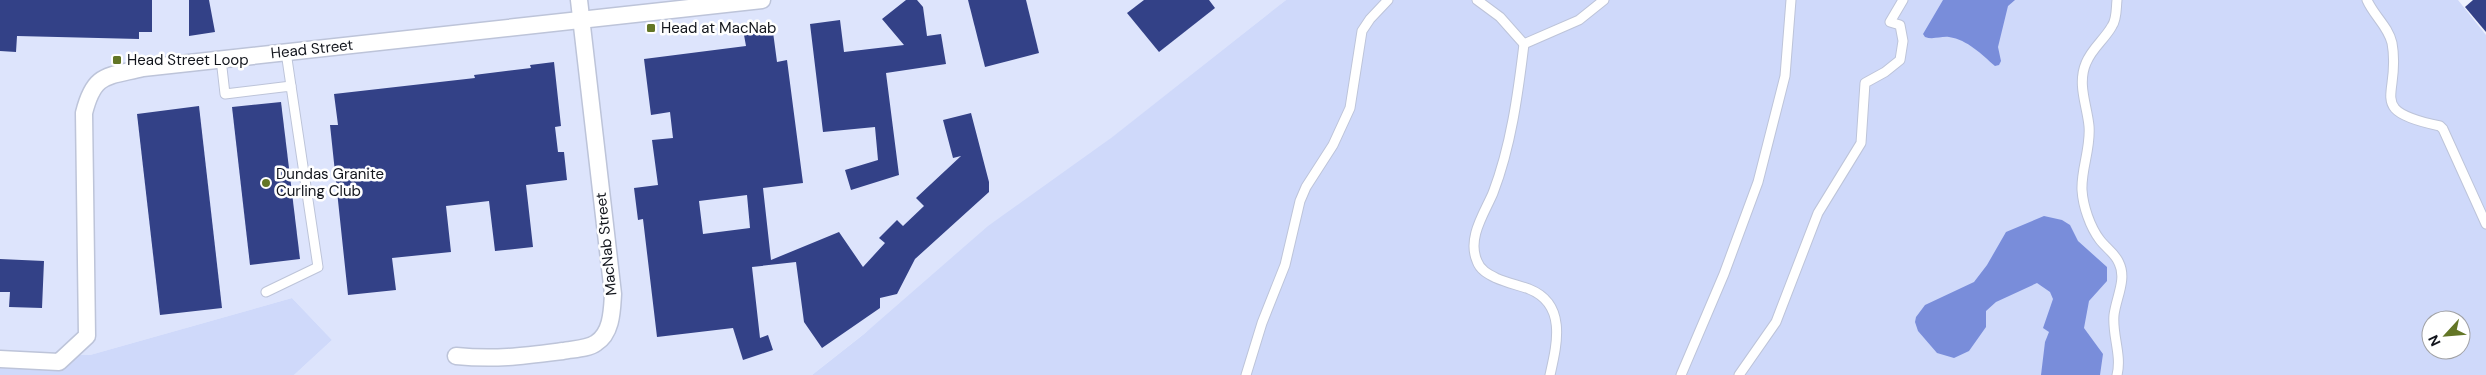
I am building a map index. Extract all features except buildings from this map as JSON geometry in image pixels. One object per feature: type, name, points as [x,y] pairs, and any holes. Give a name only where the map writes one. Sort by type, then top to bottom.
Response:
[{"type":"street","name":"MacNab Street","points":[[456,356],[504,359],[580,348],[597,343],[607,330],[612,316],[613,294],[579,0]]},
{"type":"street","name":"Head Street","points":[[0,359],[60,362],[87,336],[84,113],[90,92],[103,78],[143,68],[762,0]]},
{"type":"lane","points":[[1246,375],[1262,323],[1284,265],[1300,200],[1306,187],[1333,145],[1350,108],[1362,32],[1370,19],[1388,0]]},
{"type":"lane","points":[[1477,0],[1500,17],[1524,44]]},
{"type":"lane","points":[[1524,44],[1579,20],[1604,0]]},
{"type":"lane","points":[[1681,375],[1724,274],[1758,182],[1786,76],[1791,0]]},
{"type":"lane","points":[[1739,375],[1776,322],[1818,213],[1861,144],[1865,84],[1900,60],[1903,41],[1900,25],[1890,22],[1902,0]]},
{"type":"lane","points":[[2117,0],[2112,26],[2097,44],[2086,62],[2082,75],[2089,127],[2082,177],[2086,210],[2099,239],[2115,256],[2121,268],[2122,283],[2114,316],[2119,360],[2117,375]]},
{"type":"lane","points":[[2367,0],[2385,26],[2391,39],[2393,57],[2390,92],[2391,101],[2396,111],[2406,117],[2440,126],[2444,129],[2486,224]]},
{"type":"lane","points":[[1514,33],[1524,38],[1546,36]]},
{"type":"lane","points":[[1524,44],[1506,152],[1492,193],[1474,235],[1473,246],[1477,262],[1487,274],[1535,292],[1543,298],[1553,311],[1557,328],[1550,375]]},
{"type":"lane","points":[[266,292],[318,267],[286,52]]},
{"type":"lane","points":[[221,59],[225,94],[291,86]]},
{"type":"shaded area","points":[[0,0],[1286,0],[812,375],[294,375],[332,340],[292,298],[90,355],[0,352]]},
{"type":"shaded area","points":[[1286,0],[2458,0],[2486,35],[2486,375],[812,375],[864,334],[988,226],[1111,138]]},
{"type":"shaded area","points":[[292,298],[332,340],[294,375],[0,375],[0,352],[90,355]]},
{"type":"water","points":[[1943,0],[2015,0],[2008,6],[1998,47],[2001,61],[1999,65],[1995,66],[1974,48],[1962,41],[1946,37],[1925,37],[1923,34]]},
{"type":"water","points":[[2044,216],[2062,220],[2070,225],[2078,241],[2107,267],[2107,281],[2089,301],[2084,328],[2103,354],[2100,375],[2041,375],[2045,342],[2049,332],[2043,328],[2053,299],[2050,292],[2037,283],[1996,302],[1986,311],[1986,327],[1969,351],[1954,358],[1937,353],[1918,331],[1915,322],[1916,317],[1925,305],[1974,282],[1987,265],[2006,232]]},
{"type":"place","name":"Head at MacNab","points":[[651,28]]},
{"type":"place","name":"Head Street Loop","points":[[117,60]]},
{"type":"place","name":"Dundas Granite Curling Club","points":[[266,183]]}]
